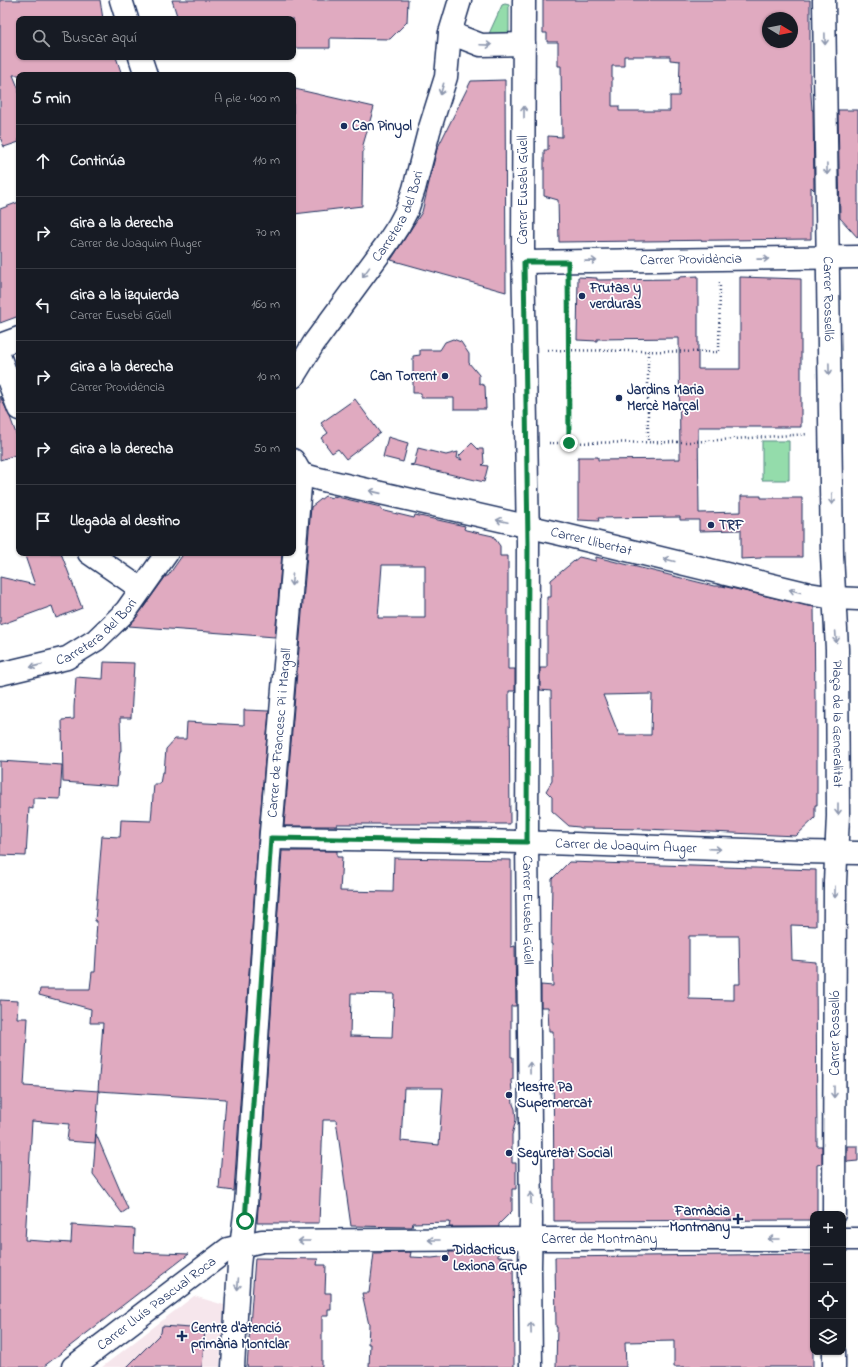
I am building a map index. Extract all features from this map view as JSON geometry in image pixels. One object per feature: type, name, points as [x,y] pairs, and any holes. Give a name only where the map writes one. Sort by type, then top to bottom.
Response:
[{"type":"street","points":[[121,0],[126,16]]},
{"type":"street","name":"Carretera del Bori","points":[[296,372],[314,343],[386,245],[407,210],[446,77],[450,33],[460,0]]},
{"type":"street","name":"Carrer Eusebi Güell","points":[[524,0],[524,262],[527,526],[527,842],[531,1367]]},
{"type":"street","name":"Carrer Rosselló","points":[[824,0],[830,434],[834,598]]},
{"type":"street","points":[[450,33],[480,45],[524,44]]},
{"type":"street","points":[[141,60],[145,72]]},
{"type":"street","name":"Carrer Providència","points":[[524,262],[858,258]]},
{"type":"street","points":[[0,345],[16,339]]},
{"type":"street","points":[[0,358],[16,401]]},
{"type":"street","name":"Carrer Llibertat","points":[[297,467],[320,479],[527,526],[809,594],[834,598]]},
{"type":"street","name":"Carrer de Francesc Pi i Margall","points":[[296,481],[297,467]]},
{"type":"street","points":[[93,556],[141,589]]},
{"type":"street","name":"Carretera del Bori","points":[[0,674],[66,658],[82,649],[109,628],[126,611],[165,556]]},
{"type":"street","name":"Carrer de Francesc Pi i Margall","points":[[233,1367],[239,1265],[242,1245],[291,556]]},
{"type":"street","points":[[834,598],[858,599]]},
{"type":"street","name":"Plaça de la Generalitat","points":[[834,598],[837,657],[838,816],[836,853]]},
{"type":"street","name":"Carrer de Joaquim Auger","points":[[271,838],[527,842],[836,853]]},
{"type":"street","points":[[836,853],[858,853]]},
{"type":"street","name":"Carrer Rosselló","points":[[834,1211],[836,853]]},
{"type":"street","name":"Carrer de Montmany","points":[[242,1245],[262,1241],[810,1239]]},
{"type":"street","points":[[846,1239],[858,1239]]},
{"type":"street","name":"Carrer Lluís Pascual Roca","points":[[73,1367],[228,1249],[242,1245]]},
{"type":"street","points":[[834,1355],[834,1367]]},
{"type":"path","points":[[544,349],[719,352],[720,259]]},
{"type":"path","points":[[568,262],[569,443]]},
{"type":"path","points":[[648,351],[648,442]]},
{"type":"path","points":[[544,443],[690,442],[801,434],[830,434]]},
{"type":"shaded area","name":"Centre d'atenció primària Montclar","points":[[194,1296],[224,1305],[220,1367],[102,1367]]},
{"type":"green space","points":[[502,5],[509,5],[509,38],[487,38]]},
{"type":"green space","points":[[762,441],[789,441],[789,480],[762,480]]},
{"type":"building","points":[[0,0],[100,0],[103,16],[16,16],[16,60],[117,60],[121,72],[16,72],[16,75],[13,75],[16,82],[16,143],[4,147],[0,137]]},
{"type":"building","points":[[172,0],[408,0],[407,22],[390,39],[330,38],[330,48],[296,48],[296,16],[177,16]]},
{"type":"building","points":[[543,0],[810,0],[810,80],[813,110],[814,190],[811,187],[811,239],[559,242],[558,200],[544,196],[544,150],[548,150],[548,136],[562,137],[561,66],[558,66],[558,42],[547,42],[547,33],[543,33]],"holes":[[[624,56],[670,56],[670,60],[680,61],[679,96],[670,96],[670,111],[619,111],[619,106],[612,106],[612,66],[624,66]]]},
{"type":"building","points":[[505,80],[506,292],[391,260],[422,212],[437,149],[471,81]]},
{"type":"building","points":[[296,89],[374,107],[363,145],[362,206],[296,214]]},
{"type":"building","points":[[838,110],[858,110],[858,238],[840,218]]},
{"type":"building","points":[[16,203],[16,317],[0,323],[0,209]]},
{"type":"building","points":[[698,276],[698,369],[740,369],[740,277],[801,279],[801,427],[698,427],[699,513],[741,512],[741,496],[761,496],[761,498],[802,498],[802,557],[761,557],[741,559],[741,530],[699,531],[699,520],[680,520],[680,517],[598,518],[599,521],[578,520],[578,457],[598,457],[598,460],[680,459],[679,338],[597,339],[597,341],[577,340],[578,277],[597,278],[597,280],[679,279],[679,277]]},
{"type":"building","name":"Can Torrent","points":[[453,339],[461,342],[469,354],[469,363],[479,375],[479,383],[485,386],[486,409],[454,409],[454,398],[421,398],[421,393],[413,393],[413,356],[420,355],[420,350],[440,350],[445,342]]},
{"type":"building","points":[[0,396],[16,434],[16,455],[0,460]]},
{"type":"building","points":[[355,399],[380,433],[346,459],[338,449],[332,453],[321,438],[328,433],[321,423]]},
{"type":"building","points":[[388,437],[408,443],[403,462],[383,457]]},
{"type":"building","points":[[472,443],[478,449],[483,449],[484,463],[482,465],[488,466],[484,482],[410,465],[414,464],[418,448],[446,455],[458,452],[457,458],[462,460],[459,456]]},
{"type":"building","points":[[325,496],[332,498],[333,496],[381,507],[381,510],[414,518],[415,515],[465,526],[464,529],[466,530],[493,536],[500,546],[500,556],[508,556],[508,669],[515,669],[515,691],[509,691],[510,824],[337,824],[337,826],[284,826],[311,507]],"holes":[[[382,565],[425,565],[425,618],[378,618]]]},
{"type":"building","points":[[25,556],[62,556],[82,608],[56,618],[52,606],[0,625],[0,577],[35,585]]},
{"type":"building","points":[[182,556],[282,556],[275,637],[129,626],[166,576],[168,576]]},
{"type":"building","points":[[579,557],[596,561],[596,557],[714,586],[722,586],[814,607],[815,700],[817,700],[817,805],[815,805],[815,818],[796,836],[646,829],[581,828],[569,826],[552,811],[552,797],[546,791],[552,781],[551,691],[540,690],[540,668],[547,668],[547,597],[551,597],[551,580]],"holes":[[[652,694],[651,735],[619,735],[603,695]]]},
{"type":"building","points":[[104,662],[134,663],[131,718],[120,718],[121,751],[117,786],[63,782],[62,720],[74,719],[76,677],[103,679]]},
{"type":"building","points":[[244,710],[269,711],[257,855],[234,1191],[219,1189],[226,1099],[98,1091],[103,1023],[90,1023],[91,1009],[39,995],[40,989],[90,989],[92,972],[95,972],[97,921],[95,921],[102,836],[120,837],[121,820],[151,821],[154,784],[160,784],[162,772],[164,772],[166,749],[175,739],[186,739],[187,722],[244,725]]},
{"type":"building","points":[[0,761],[62,765],[60,799],[33,798],[33,809],[29,808],[26,856],[0,855]]},
{"type":"building","points":[[282,851],[337,851],[337,857],[342,857],[340,891],[393,892],[394,858],[511,860],[511,947],[515,946],[516,1006],[511,1006],[511,1057],[513,1057],[513,1079],[511,1080],[516,1120],[512,1135],[512,1163],[516,1163],[516,1189],[512,1189],[512,1211],[499,1224],[499,1227],[449,1227],[450,1222],[413,1223],[412,1227],[351,1226],[336,1120],[323,1120],[319,1223],[257,1223]],"holes":[[[351,993],[394,994],[392,1037],[350,1036]],[[404,1088],[443,1088],[439,1145],[401,1141]]]},
{"type":"building","points":[[569,862],[816,870],[816,926],[791,925],[792,960],[816,962],[817,1146],[822,1146],[822,1164],[817,1165],[817,1211],[810,1211],[810,1220],[554,1221],[553,1031],[549,1031],[548,1007],[541,1007],[541,985],[553,986],[551,944],[552,879]],"holes":[[[689,936],[739,936],[740,984],[734,984],[734,1000],[689,999]]]},
{"type":"building","points":[[0,1000],[18,1001],[17,1018],[28,1018],[24,1086],[99,1091],[95,1143],[67,1141],[69,1124],[32,1121],[25,1240],[71,1243],[72,1225],[135,1229],[134,1252],[189,1254],[43,1367],[0,1367]]},
{"type":"building","points":[[96,1134],[128,1209],[122,1213],[93,1174]]},
{"type":"building","points":[[847,1146],[858,1146],[858,1161],[847,1162]]},
{"type":"building","points":[[411,1252],[410,1257],[432,1258],[449,1256],[449,1252],[498,1252],[498,1257],[513,1257],[514,1367],[369,1367],[369,1325],[362,1293],[369,1293],[374,1253]]},
{"type":"building","points":[[810,1254],[810,1355],[813,1355],[813,1367],[674,1367],[674,1341],[625,1342],[626,1367],[556,1367],[557,1327],[555,1257]]},
{"type":"building","points":[[255,1258],[318,1259],[317,1265],[326,1265],[325,1293],[331,1293],[331,1310],[328,1310],[328,1316],[322,1316],[322,1367],[247,1367]]},
{"type":"building","name":"Centre d'atenció primària Montclar","points":[[162,1326],[205,1329],[202,1367],[127,1367],[161,1333]]},
{"type":"place","name":"Can Pinyol","points":[[344,126]]},
{"type":"place","name":"Frutas y verduras","points":[[582,296]]},
{"type":"place","name":"Can Torrent","points":[[445,376]]},
{"type":"place","name":"Jardins Maria Mercè Marçal","points":[[619,398]]},
{"type":"place","name":"TRF","points":[[711,525]]},
{"type":"place","name":"Mestre Pa Supermercat","points":[[509,1095]]},
{"type":"place","name":"Seguretat Social","points":[[509,1153]]},
{"type":"place","name":"Farmàcia Montmany","points":[[738,1219]]},
{"type":"place","name":"Didacticus Lexiona Grup","points":[[445,1258]]},
{"type":"place","name":"Centre d'atenció primària Montclar","points":[[182,1336]]},
{"type":"route","points":[[245,1221],[271,838],[527,842],[528,543],[524,262],[568,262],[569,443]]}]
